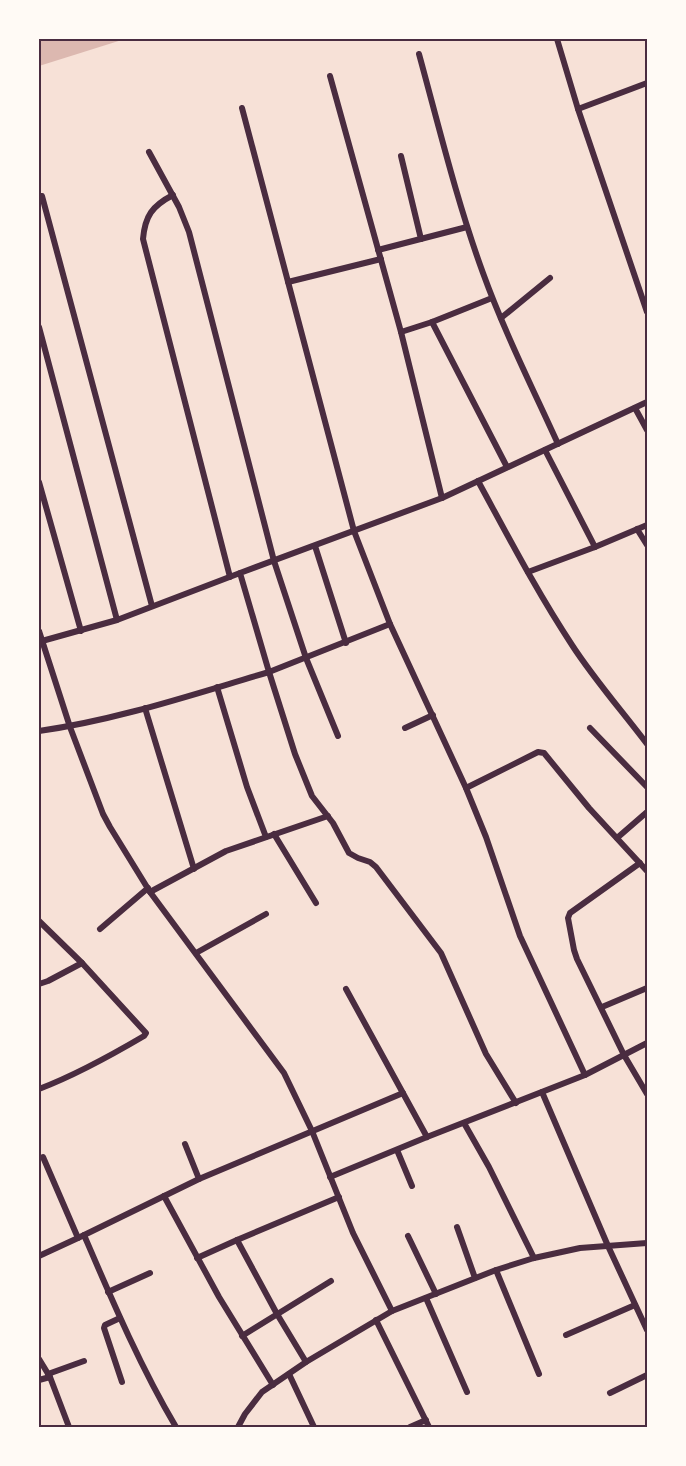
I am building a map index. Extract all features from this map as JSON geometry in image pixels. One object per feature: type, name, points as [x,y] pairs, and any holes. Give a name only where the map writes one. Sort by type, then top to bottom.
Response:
[{"type":"street","points":[[557,39],[578,109],[644,291],[647,312]]},
{"type":"street","points":[[419,54],[467,227],[492,298],[558,444]]},
{"type":"street","points":[[330,76],[401,332],[442,498]]},
{"type":"street","points":[[578,109],[647,83]]},
{"type":"street","points":[[242,108],[354,531],[390,624],[466,788],[486,837],[520,936],[585,1075]]},
{"type":"street","points":[[149,152],[173,195],[189,232],[274,561],[306,658],[338,736]]},
{"type":"street","points":[[401,156],[422,238]]},
{"type":"street","points":[[173,195],[160,202],[150,212],[144,225],[143,239],[230,577]]},
{"type":"street","points":[[42,196],[152,606]]},
{"type":"street","points":[[378,250],[467,227]]},
{"type":"street","points":[[288,282],[381,259]]},
{"type":"street","points":[[501,318],[550,278]]},
{"type":"street","points":[[401,332],[492,298]]},
{"type":"street","points":[[432,322],[507,467]]},
{"type":"street","points":[[39,327],[117,620]]},
{"type":"street","points":[[42,640],[117,620],[442,498],[647,402]]},
{"type":"street","points":[[635,408],[647,430]]},
{"type":"street","points":[[544,450],[595,547]]},
{"type":"street","points":[[478,481],[572,646],[647,744]]},
{"type":"street","points":[[39,482],[81,631]]},
{"type":"street","points":[[528,572],[647,525]]},
{"type":"street","points":[[637,529],[647,545]]},
{"type":"street","points":[[315,546],[346,643]]},
{"type":"street","points":[[240,573],[294,754],[312,796],[334,824],[349,853],[376,867],[441,953],[486,1054],[516,1103]]},
{"type":"street","points":[[39,731],[70,727],[145,708],[269,672],[390,624]]},
{"type":"street","points":[[39,631],[70,727],[103,814],[149,890],[276,1061],[312,1131],[353,1233],[392,1311]]},
{"type":"street","points":[[217,687],[247,787],[267,837]]},
{"type":"street","points":[[145,708],[194,868]]},
{"type":"street","points":[[405,728],[433,715]]},
{"type":"street","points":[[591,728],[647,787]]},
{"type":"street","points":[[466,788],[542,752],[589,808],[647,871]]},
{"type":"street","points":[[617,838],[647,812]]},
{"type":"street","points":[[100,929],[149,890],[226,851],[328,816]]},
{"type":"street","points":[[274,834],[316,903]]},
{"type":"street","points":[[640,863],[570,913],[568,918],[577,959],[624,1055],[647,1094]]},
{"type":"street","points":[[196,953],[266,914]]},
{"type":"street","points":[[39,921],[82,963],[146,1033],[94,1064],[39,1089]]},
{"type":"street","points":[[39,984],[82,963]]},
{"type":"street","points":[[602,1007],[647,988]]},
{"type":"street","points":[[346,989],[427,1137]]},
{"type":"street","points":[[330,1177],[585,1075],[647,1043]]},
{"type":"street","points":[[543,1092],[608,1246],[647,1330]]},
{"type":"street","points":[[39,1256],[199,1179],[403,1093]]},
{"type":"street","points":[[464,1123],[489,1167],[534,1258]]},
{"type":"street","points":[[185,1144],[199,1179]]},
{"type":"street","points":[[397,1150],[412,1186]]},
{"type":"street","points":[[43,1156],[120,1318],[176,1427]]},
{"type":"street","points":[[164,1196],[197,1258],[273,1385]]},
{"type":"street","points":[[197,1258],[339,1197]]},
{"type":"street","points":[[457,1227],[475,1278]]},
{"type":"street","points":[[408,1236],[436,1294]]},
{"type":"street","points":[[237,1240],[306,1362]]},
{"type":"street","points":[[240,1426],[244,1414],[262,1392],[306,1362],[392,1311],[495,1270],[534,1258],[580,1248],[647,1243]]},
{"type":"street","points":[[495,1270],[539,1374]]},
{"type":"street","points":[[108,1292],[150,1273]]},
{"type":"street","points":[[242,1336],[331,1281]]},
{"type":"street","points":[[426,1298],[467,1392]]},
{"type":"street","points":[[566,1335],[637,1308],[647,1307]]},
{"type":"street","points":[[120,1318],[105,1325],[104,1328],[122,1382]]},
{"type":"street","points":[[376,1320],[428,1424],[410,1427]]},
{"type":"street","points":[[39,1359],[49,1376],[69,1427]]},
{"type":"street","points":[[39,1380],[84,1361]]},
{"type":"street","points":[[289,1374],[314,1427]]},
{"type":"street","points":[[610,1393],[647,1376]]},
{"type":"shaded area","points":[[39,39],[125,39],[39,66]]}]
